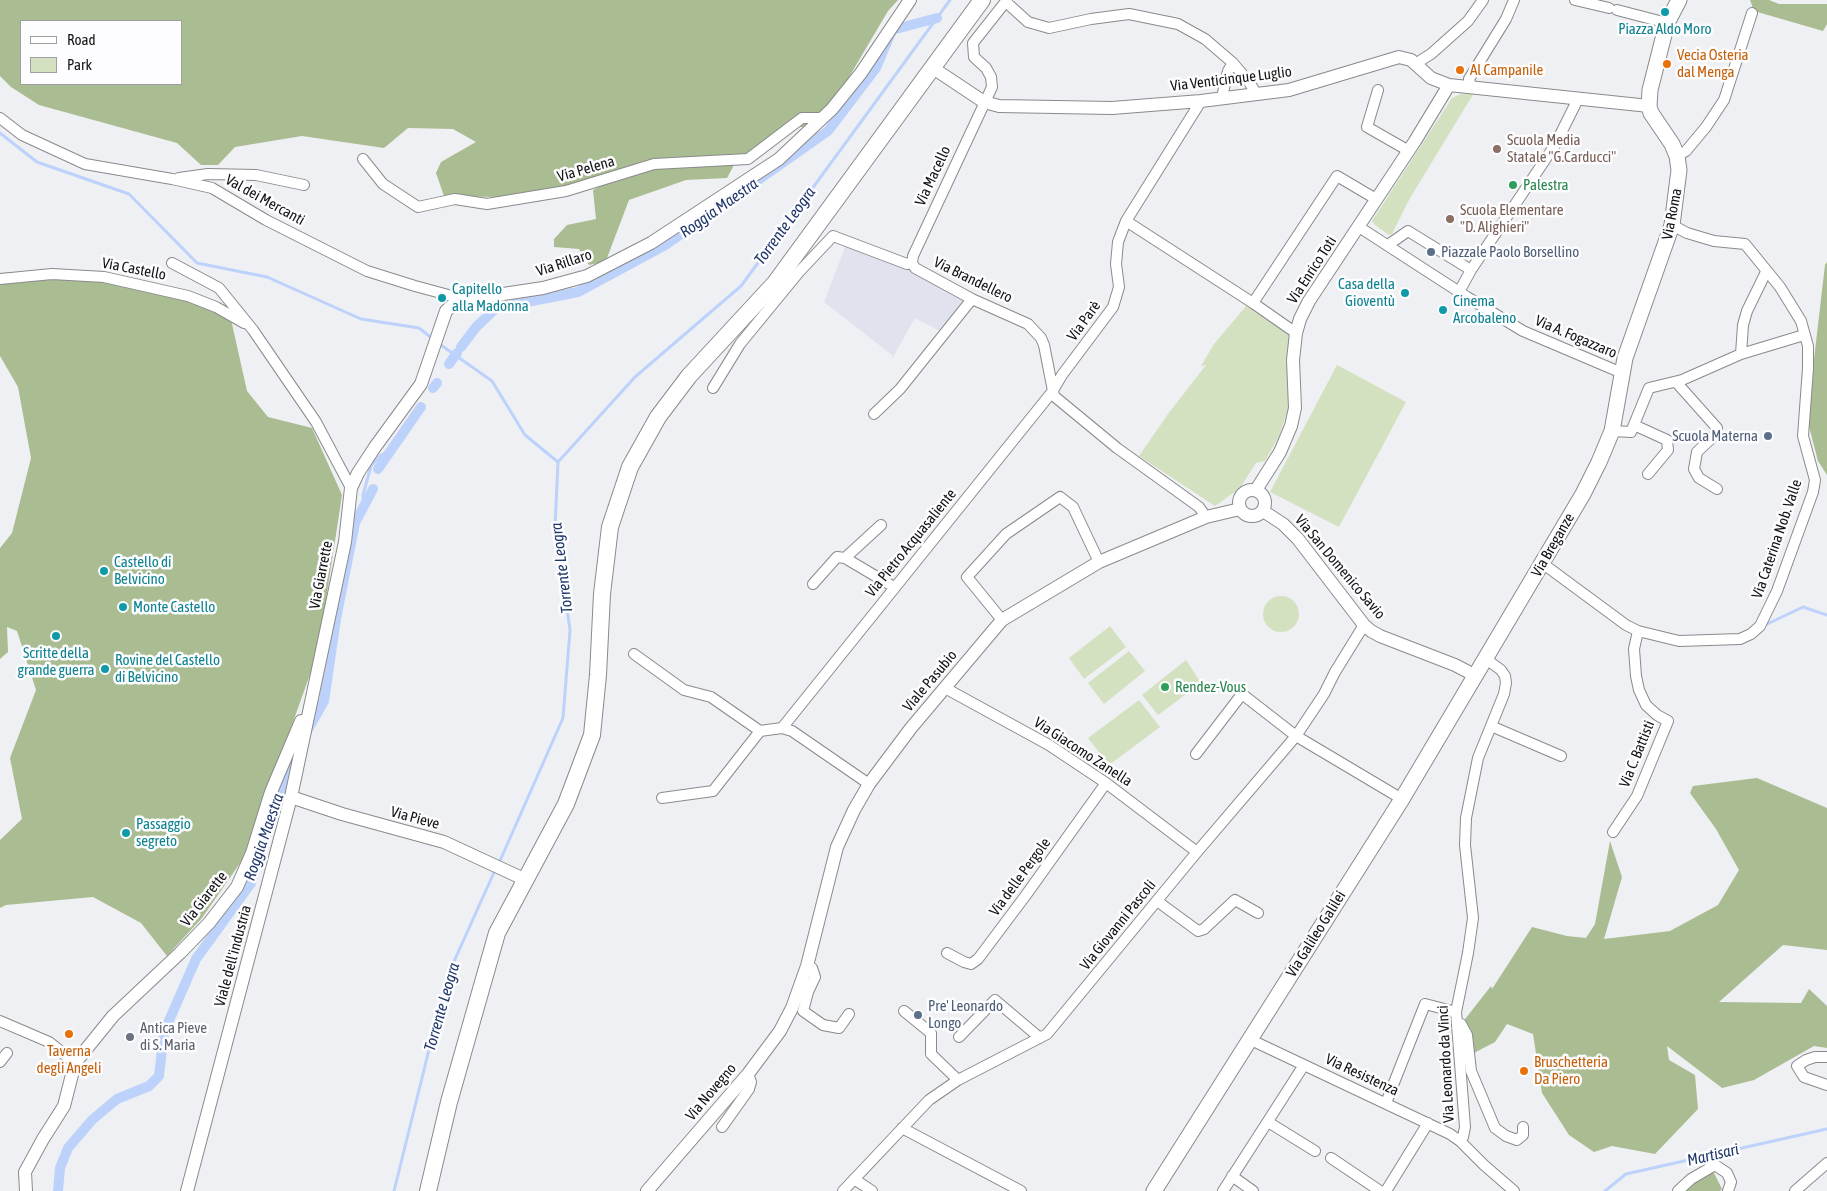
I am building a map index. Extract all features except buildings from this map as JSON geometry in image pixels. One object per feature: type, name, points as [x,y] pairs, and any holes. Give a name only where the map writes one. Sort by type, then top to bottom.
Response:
[{"type":"main road","points":[[428,1191],[457,1073],[497,933],[566,804],[592,735],[598,675],[602,594],[610,527],[630,467],[658,417],[689,376],[774,283],[982,0]]},
{"type":"main road","points":[[1649,106],[1650,90],[1667,23],[1679,0]]},
{"type":"main road","name":"Via Roma","points":[[1617,408],[1625,358],[1672,225],[1679,170],[1677,156],[1666,133],[1651,113],[1649,106]]},
{"type":"main road","name":"Via Breganze","points":[[1476,676],[1600,462],[1612,431],[1617,408]]},
{"type":"main road","name":"Via Galileo Galilei","points":[[1154,1191],[1402,799],[1476,676]]},
{"type":"street","name":"Via Rillaro","points":[[456,301],[543,288],[587,276],[651,243],[779,159],[832,109],[861,73],[910,0]]},
{"type":"street","points":[[1415,64],[1430,54],[1468,21],[1483,0]]},
{"type":"street","points":[[1471,88],[1469,79],[1506,19],[1514,0]]},
{"type":"street","points":[[1575,0],[1667,23]]},
{"type":"street","points":[[1006,1],[1028,22],[1049,28],[1091,19],[1130,14],[1178,24],[1205,39],[1233,63],[1256,93]]},
{"type":"street","name":"Via Macello","points":[[912,263],[913,256],[992,87],[991,77],[986,68],[974,57],[974,43],[1006,1]]},
{"type":"street","points":[[1677,156],[1686,151],[1706,127],[1724,100],[1752,13]]},
{"type":"street","name":"Via Venticinque Luglio","points":[[933,68],[984,102],[999,106],[1112,108],[1289,90],[1399,57],[1405,57],[1431,78],[1449,85],[1649,106]]},
{"type":"street","points":[[1222,97],[1226,77],[1233,63]]},
{"type":"street","name":"Via Enrico Toti","points":[[1256,490],[1280,452],[1291,426],[1295,408],[1293,360],[1300,318],[1309,301],[1409,151],[1449,85]]},
{"type":"street","points":[[1378,90],[1366,127],[1409,151]]},
{"type":"street","points":[[1359,227],[1463,295],[1471,270],[1555,144],[1578,99]]},
{"type":"street","name":"Via Parè","points":[[1062,376],[1113,307],[1119,287],[1116,264],[1118,242],[1126,221],[1201,100]]},
{"type":"street","name":"Val dei Mercanti","points":[[0,118],[22,135],[85,164],[212,188],[266,220],[367,271],[452,296],[456,301]]},
{"type":"street","name":"Via Pelena","points":[[363,159],[383,184],[418,207],[455,199],[487,204],[566,191],[654,164],[748,159],[802,118],[822,118]]},
{"type":"street","points":[[172,179],[208,174],[256,175],[304,185]]},
{"type":"street","points":[[1253,303],[1267,274],[1337,176],[1376,199]]},
{"type":"street","points":[[1126,221],[1296,333]]},
{"type":"street","name":"Via Caterina Nob. Valle","points":[[1638,631],[1679,641],[1740,639],[1751,634],[1760,626],[1777,591],[1813,492],[1815,480],[1803,436],[1808,346],[1801,321],[1780,287],[1766,272],[1746,244],[1714,241],[1687,233],[1672,225]]},
{"type":"street","points":[[1388,245],[1408,231],[1471,270]]},
{"type":"street","name":"Via Brandellero","points":[[713,388],[740,344],[799,272],[833,236],[906,264],[912,263],[921,272],[972,299],[1018,318],[1035,330],[1044,345],[1052,392]]},
{"type":"street","name":"Via Castello","points":[[172,263],[219,288],[252,330],[316,422],[351,488]]},
{"type":"street","points":[[1741,354],[1743,325],[1747,311],[1766,272]]},
{"type":"street","name":"Via Castello","points":[[0,279],[52,274],[111,278],[198,300],[216,307],[252,330]]},
{"type":"street","name":"Via A. Fogazzaro","points":[[1463,295],[1523,331],[1622,373]]},
{"type":"street","points":[[874,414],[900,389],[972,299]]},
{"type":"street","points":[[351,488],[358,473],[375,447],[420,384],[446,311],[456,301]]},
{"type":"street","points":[[1612,431],[1631,432],[1649,388],[1679,381],[1741,354],[1804,335]]},
{"type":"street","name":"Via Pietro Acquasaliente","points":[[782,728],[1052,392],[1062,376]]},
{"type":"street","points":[[1679,381],[1717,428],[1716,434],[1697,452],[1694,469],[1699,478],[1718,489]]},
{"type":"street","points":[[1052,392],[1066,407],[1117,448],[1199,507],[1206,517]]},
{"type":"street","points":[[1634,425],[1667,440],[1668,450],[1648,474]]},
{"type":"street","name":"Via Giarrette","points":[[318,669],[345,542],[351,488]]},
{"type":"street","points":[[1240,509],[1240,496],[1247,491],[1256,490],[1265,499],[1262,511]]},
{"type":"street","points":[[1002,620],[967,577],[1006,534],[1060,497],[1073,507],[1099,562]]},
{"type":"street","name":"Viale Pasubio","points":[[792,1008],[807,966],[837,847],[854,810],[869,784],[911,728],[1002,620],[1099,562],[1206,517],[1240,509],[1243,513],[1256,516],[1262,511]]},
{"type":"street","name":"Via San Domenico Savio","points":[[1262,511],[1284,524],[1298,539],[1364,625],[1380,636],[1455,665],[1476,676]]},
{"type":"street","points":[[845,558],[881,524]]},
{"type":"street","points":[[812,584],[837,557],[845,558],[894,587]]},
{"type":"street","points":[[1542,563],[1626,625],[1638,631]]},
{"type":"street","name":"Via Giovanni Pascoli","points":[[843,1191],[930,1100],[958,1080],[1047,1034],[1197,852],[1296,736],[1324,694],[1335,672],[1364,625]]},
{"type":"street","name":"Via C. Battisti","points":[[1613,832],[1636,796],[1668,721],[1656,715],[1646,705],[1638,690],[1634,649],[1638,631]]},
{"type":"street","points":[[634,654],[684,690],[711,697],[760,731],[782,728],[792,731],[869,784]]},
{"type":"street","name":"Via Leonardo da Vinci","points":[[1486,660],[1501,670],[1506,680],[1504,694],[1475,770],[1466,818],[1465,845],[1473,918],[1456,1017],[1465,1127],[1460,1141],[1514,1191]]},
{"type":"street","name":"Viale dell'industria","points":[[187,1191],[291,797],[318,669]]},
{"type":"street","name":"Via Giacomo Zanella","points":[[946,688],[1049,745],[1106,783],[1197,852]]},
{"type":"street","name":"Via Giarette","points":[[75,1063],[113,1016],[180,954],[209,923],[237,887],[252,853],[271,792],[313,691]]},
{"type":"street","points":[[1196,754],[1242,694],[1296,736],[1402,799]]},
{"type":"street","points":[[1491,726],[1561,756]]},
{"type":"street","points":[[662,798],[712,790],[760,731]]},
{"type":"street","name":"Via delle Pergole","points":[[947,953],[971,964],[978,959],[1026,896],[1106,783]]},
{"type":"street","name":"Via Pieve","points":[[291,797],[342,814],[444,842],[526,880]]},
{"type":"street","points":[[1157,901],[1198,931],[1204,929],[1235,900],[1258,913]]},
{"type":"street","points":[[807,966],[812,968],[815,977],[803,1010],[823,1025],[839,1028],[849,1014]]},
{"type":"street","points":[[959,1037],[995,1000],[1040,1038]]},
{"type":"street","points":[[1386,1103],[1425,1004],[1456,1017],[1461,1024],[1467,1035],[1473,1076],[1495,1128],[1506,1136],[1517,1140],[1523,1135],[1523,1127]]},
{"type":"street","name":"Via Novegno","points":[[647,1191],[748,1074],[780,1030],[792,1008]]},
{"type":"street","points":[[904,1011],[931,1033],[931,1054],[958,1080]]},
{"type":"street","points":[[0,1021],[49,1042],[75,1063],[64,1106],[42,1139],[25,1172],[26,1191]]},
{"type":"street","name":"Via Resistenza","points":[[1249,1039],[1428,1123],[1460,1141]]},
{"type":"street","points":[[0,1062],[7,1053]]},
{"type":"street","points":[[1827,1057],[1815,1057],[1797,1066],[1804,1077],[1827,1085]]},
{"type":"street","points":[[1223,1191],[1304,1065]]},
{"type":"street","points":[[722,1127],[749,1089],[751,1082],[748,1074]]},
{"type":"street","points":[[1268,1122],[1315,1151]]},
{"type":"street","points":[[1386,1191],[1428,1123]]},
{"type":"street","points":[[902,1128],[1021,1191]]},
{"type":"street","points":[[1331,1158],[1380,1191]]},
{"type":"street","points":[[1796,1191],[1827,1163]]},
{"type":"street","points":[[1678,1191],[1692,1179],[1715,1165],[1727,1173],[1731,1182],[1728,1191]]},
{"type":"street","points":[[1232,1176],[1253,1191]]},
{"type":"street","points":[[854,1179],[872,1191]]},
{"type":"shaded area","points":[[866,244],[943,285],[946,292],[965,302],[942,332],[915,318],[892,359],[892,355],[824,302],[846,245]]},
{"type":"green space","points":[[0,0],[898,0],[888,11],[839,94],[808,127],[783,127],[742,160],[643,161],[551,198],[444,196],[436,173],[441,162],[476,142],[453,129],[408,128],[384,148],[302,136],[235,147],[218,165],[201,165],[177,143],[39,105],[11,87],[0,76]]},
{"type":"green space","points":[[1750,0],[1769,0],[1779,4],[1827,4],[1827,24],[1823,31],[1754,11]]},
{"type":"green space","points":[[1474,93],[1410,198],[1392,234],[1389,235],[1372,221],[1452,98],[1461,94]]},
{"type":"green space","points":[[734,165],[727,178],[686,180],[629,200],[607,258],[598,263],[589,265],[579,249],[554,247],[554,239],[567,225],[596,219],[593,190],[637,167]]},
{"type":"green space","points":[[1827,262],[1827,475],[1818,461],[1807,419],[1825,265]]},
{"type":"green space","points":[[36,271],[124,280],[207,303],[230,315],[247,391],[268,417],[312,428],[342,495],[318,652],[245,856],[202,918],[167,956],[141,923],[93,897],[6,905],[0,908],[0,840],[22,819],[10,758],[36,690],[17,631],[7,627],[8,652],[0,659],[0,548],[12,533],[31,458],[18,387],[0,356],[0,273]]},
{"type":"green space","points":[[1247,305],[1286,331],[1289,337],[1288,410],[1279,436],[1265,461],[1256,463],[1240,488],[1215,506],[1139,456],[1168,414],[1206,365],[1201,366],[1214,344]]},
{"type":"green space","points":[[1337,365],[1406,402],[1339,527],[1270,492]]},
{"type":"green space","points":[[1281,596],[1294,601],[1299,614],[1294,627],[1281,632],[1268,627],[1263,614],[1268,601]]},
{"type":"green space","points":[[1110,626],[1126,647],[1084,679],[1069,658]]},
{"type":"green space","points":[[1129,651],[1145,671],[1104,704],[1088,683]]},
{"type":"green space","points":[[1186,660],[1201,683],[1158,715],[1142,695]]},
{"type":"green space","points":[[1139,700],[1160,727],[1109,765],[1088,738]]},
{"type":"green space","points":[[1757,778],[1827,808],[1827,950],[1783,945],[1719,1002],[1801,1003],[1809,989],[1827,1006],[1827,1048],[1814,1046],[1754,1080],[1722,1088],[1667,1046],[1669,1060],[1695,1075],[1698,1109],[1655,1154],[1612,1146],[1594,1152],[1569,1135],[1542,1093],[1533,1034],[1507,1024],[1495,1042],[1474,1053],[1462,1023],[1491,986],[1492,989],[1532,927],[1567,936],[1586,938],[1595,924],[1610,841],[1622,877],[1604,939],[1670,931],[1718,905],[1739,870],[1716,829],[1690,793],[1693,786]]},
{"type":"green space","points":[[1712,1169],[1722,1189],[1720,1191],[1678,1191]]},
{"type":"waterway","name":"Torrente Leogra","points":[[499,863],[563,718],[570,630],[555,527],[558,462],[635,377],[741,286],[950,0]]},
{"type":"waterway","name":"Roggia Maestra","points":[[461,347],[476,327],[496,308],[578,292],[667,244],[828,131],[876,68],[892,30],[937,18]]},
{"type":"waterway","points":[[0,133],[37,162],[129,194],[197,263],[267,277],[361,319],[419,328],[433,339]]},
{"type":"waterway","points":[[438,343],[492,381],[525,435],[558,462]]},
{"type":"waterway","name":"Roggia Maestra","points":[[449,364],[457,353]]},
{"type":"waterway","name":"Roggia Maestra","points":[[433,388],[437,383]]},
{"type":"waterway","name":"Roggia Maestra","points":[[378,469],[421,407]]},
{"type":"waterway","points":[[364,506],[363,495],[371,466],[381,455],[391,450]]},
{"type":"waterway","name":"Roggia Maestra","points":[[307,731],[324,701],[336,619],[355,523],[373,489]]},
{"type":"waterway","points":[[1763,626],[1803,607],[1827,615]]},
{"type":"waterway","name":"Roggia Maestra","points":[[58,1191],[60,1168],[68,1148],[92,1120],[117,1099],[149,1086],[159,1076],[164,1032],[196,959],[251,883],[289,764],[299,746]]},
{"type":"waterway","name":"Torrente Leogra","points":[[394,1191],[447,977],[496,868]]},
{"type":"waterway","name":"Martisari","points":[[1605,1191],[1626,1174],[1827,1129]]},
{"type":"place","name":"Piazza Aldo Moro","points":[[1665,12]]},
{"type":"place","name":"Vecia Osteria dal Menga","points":[[1667,64]]},
{"type":"place","name":"Al Campanile","points":[[1460,70]]},
{"type":"place","name":"Scuola Media Statale \"G.Carducci\"","points":[[1497,149]]},
{"type":"place","name":"Palestra","points":[[1513,185]]},
{"type":"place","name":"Scuola Elementare \"D. Alighieri\"","points":[[1450,219]]},
{"type":"place","name":"Piazzale Paolo Borsellino","points":[[1431,252]]},
{"type":"place","name":"Casa della Gioventù","points":[[1405,293]]},
{"type":"place","name":"Capitello alla Madonna","points":[[442,298]]},
{"type":"place","name":"Cinema Arcobaleno","points":[[1443,310]]},
{"type":"place","name":"Scuola Materna","points":[[1768,436]]},
{"type":"place","name":"Castello di Belvicino","points":[[104,571]]},
{"type":"place","name":"Monte Castello","points":[[123,607]]},
{"type":"place","name":"Scritte della grande guerra","points":[[56,636]]},
{"type":"place","name":"Rovine del Castello di Belvicino","points":[[105,669]]},
{"type":"place","name":"Rendez-Vous","points":[[1165,687]]},
{"type":"place","name":"Passaggio segreto","points":[[126,833]]},
{"type":"place","name":"Pre' Leonardo Longo","points":[[918,1015]]},
{"type":"place","name":"Taverna degli Angeli","points":[[69,1034]]},
{"type":"place","name":"Antica Pieve di S. Maria","points":[[130,1037]]},
{"type":"place","name":"Bruschetteria Da Piero","points":[[1524,1071]]}]
